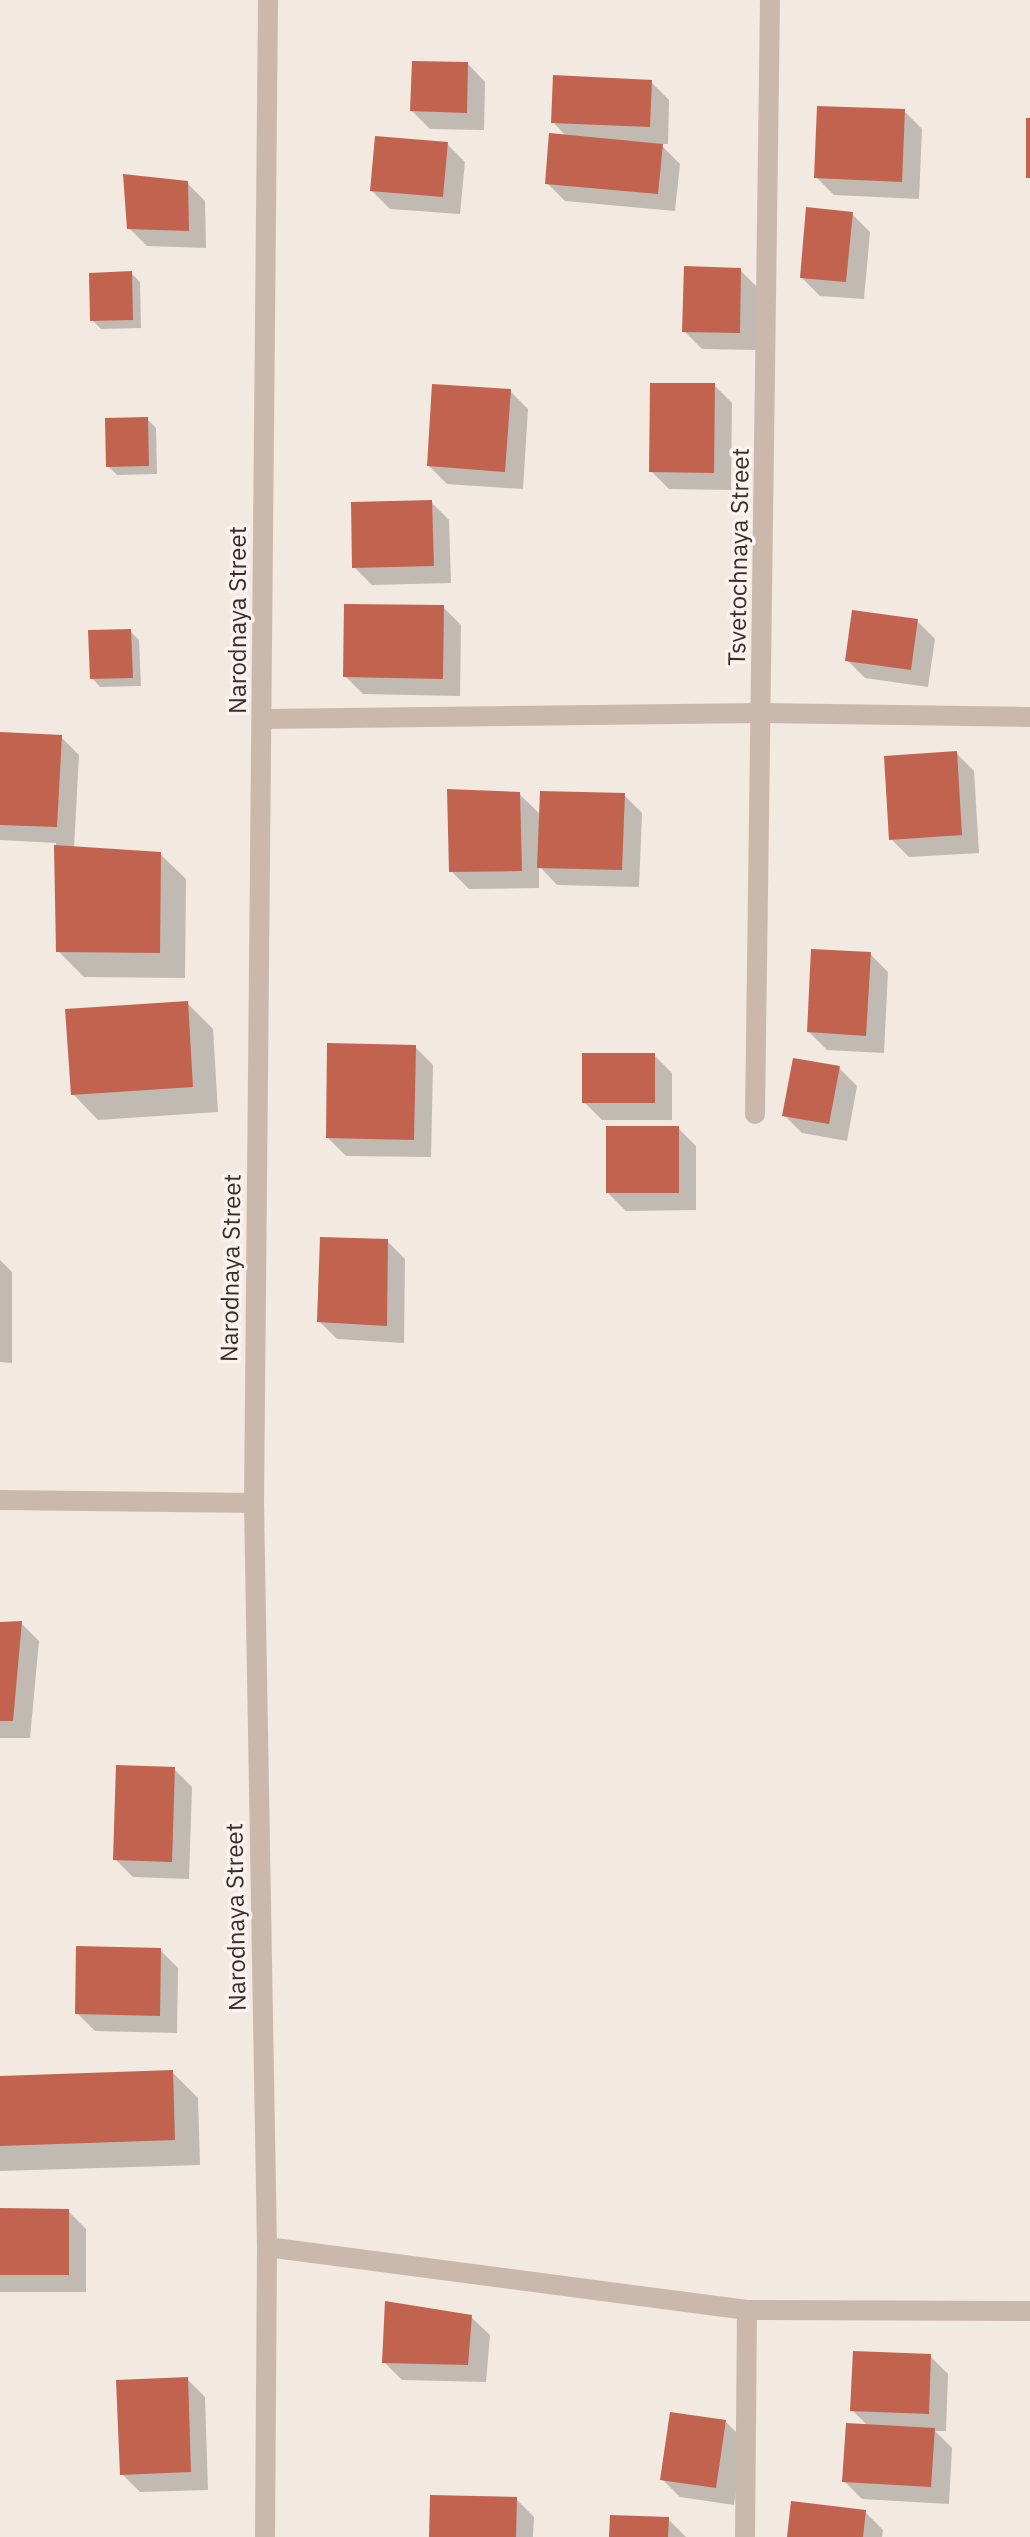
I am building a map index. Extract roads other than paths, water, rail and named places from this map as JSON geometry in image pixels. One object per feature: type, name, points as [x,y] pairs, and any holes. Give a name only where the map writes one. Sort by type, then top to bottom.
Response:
[{"type":"street","name":"Narodnaya Street","points":[[265,2537],[267,2247],[254,1503],[268,0]]},
{"type":"street","name":"Tsvetochnaya Street","points":[[755,1114],[770,0]]},
{"type":"street","points":[[263,719],[762,713],[1030,717]]},
{"type":"street","points":[[0,1500],[254,1503]]},
{"type":"street","points":[[267,2247],[747,2310],[1030,2311]]},
{"type":"street","points":[[745,2537],[747,2310]]}]
